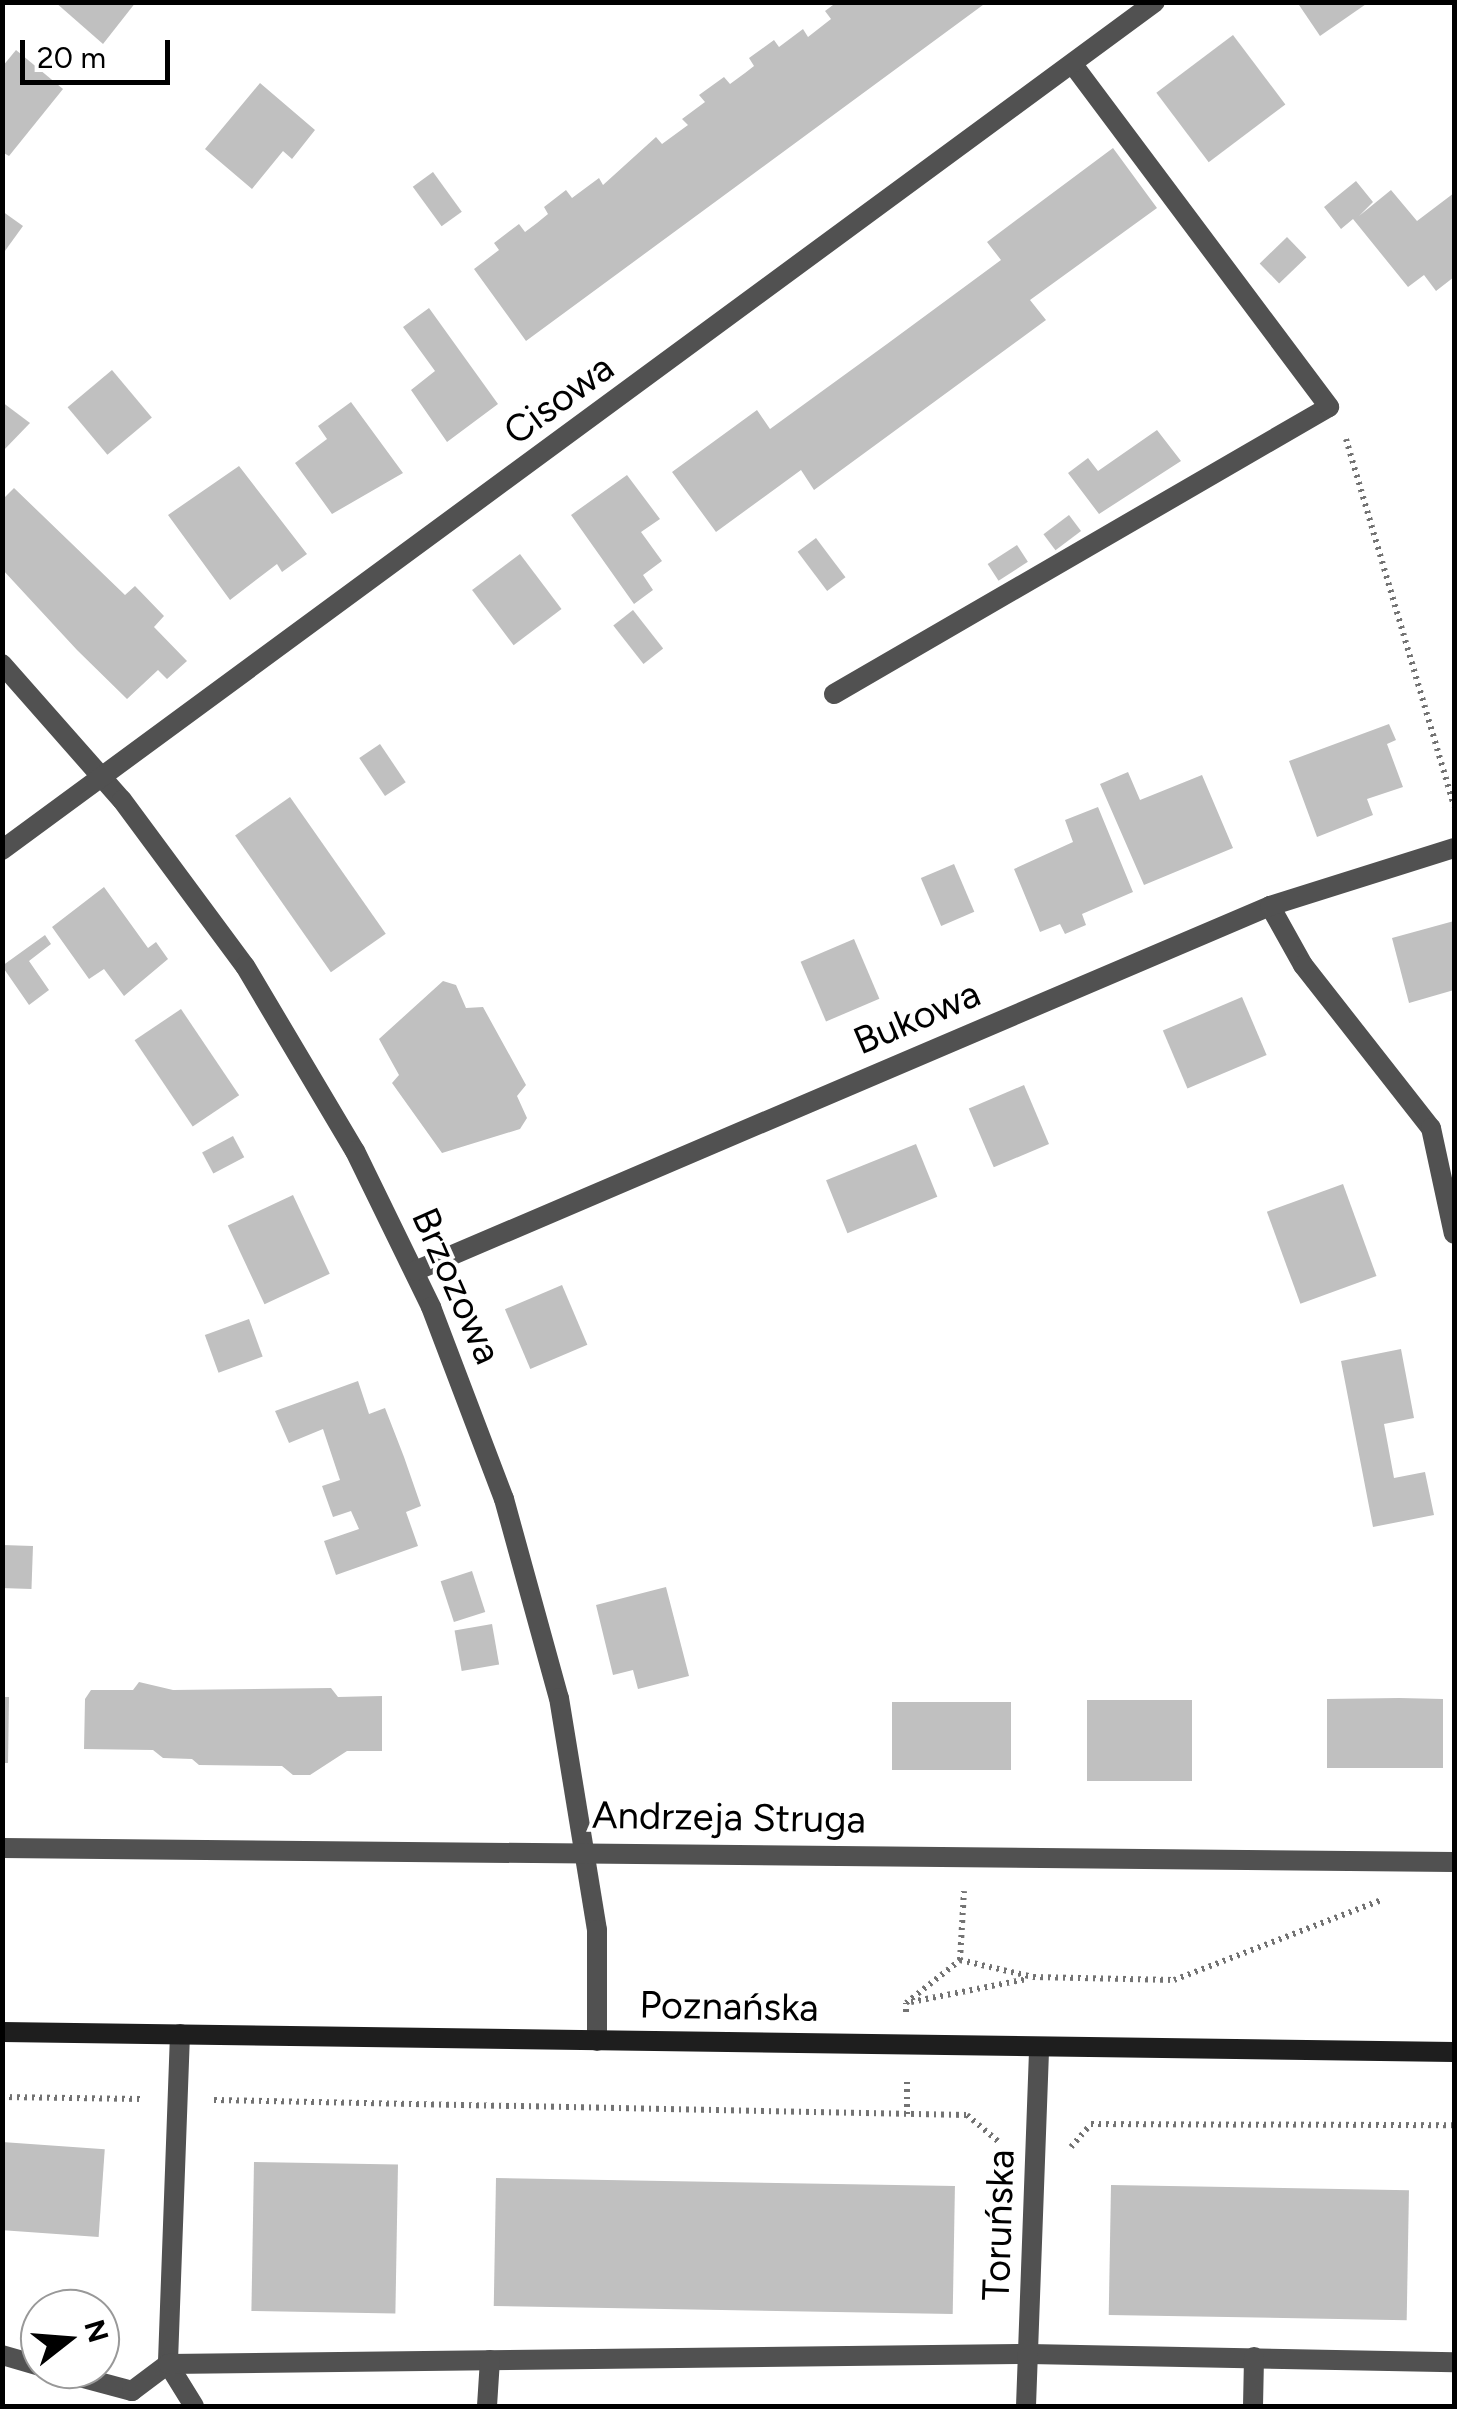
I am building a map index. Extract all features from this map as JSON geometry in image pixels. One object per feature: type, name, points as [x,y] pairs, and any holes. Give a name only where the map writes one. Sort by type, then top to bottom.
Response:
[{"type":"main road","name":"Poznańska","points":[[2,2032],[1454,2052]]},
{"type":"street","name":"Cisowa","points":[[2,850],[1074,66],[1155,2]]},
{"type":"street","points":[[834,694],[1330,407],[1074,66]]},
{"type":"street","name":"Brzozowa","points":[[2,664],[102,776],[182,878],[290,1036],[414,1272],[484,1442],[536,1605],[586,1851],[597,1930],[597,2040]]},
{"type":"street","name":"Bukowa","points":[[414,1272],[1270,906],[1454,848]]},
{"type":"street","points":[[1270,906],[1303,965],[1431,1128],[1454,1234]]},
{"type":"street","name":"Andrzeja Struga","points":[[2,1848],[1454,1862]]},
{"type":"street","points":[[180,2034],[168,2364],[194,2406]]},
{"type":"street","name":"Toruńska","points":[[1026,2406],[1039,2046]]},
{"type":"street","points":[[120,2388],[132,2391],[168,2364],[1030,2354],[1454,2362]]},
{"type":"street","points":[[1253,2406],[1254,2357]]},
{"type":"street","points":[[487,2406],[490,2360]]},
{"type":"path","points":[[1330,407],[1355,464],[1454,806]]},
{"type":"path","points":[[906,2003],[960,1960],[966,1856]]},
{"type":"path","points":[[960,1960],[1033,1977],[1174,1980],[1384,1898]]},
{"type":"path","points":[[906,2003],[1033,1977]]},
{"type":"path","points":[[906,2003],[907,2114]]},
{"type":"path","points":[[2,2097],[967,2115],[1002,2146],[1072,2147],[1091,2124],[1454,2125]]},
{"type":"building","points":[[55,2],[136,2],[103,44]]},
{"type":"building","points":[[837,2],[987,2],[526,341],[474,269],[499,250],[494,243],[519,224],[525,232],[548,214],[544,207],[566,190],[572,198],[599,178],[603,185],[656,137],[662,144],[688,125],[682,119],[705,102],[699,95],[724,77],[730,84],[745,73],[754,66],[749,58],[774,40],[779,47],[803,29],[808,37],[831,19],[825,11]]},
{"type":"building","points":[[1297,2],[1369,2],[1320,36]]},
{"type":"building","points":[[1233,35],[1285,104],[1209,162],[1156,93]]},
{"type":"building","points":[[16,50],[63,89],[9,156],[2,152],[2,67]]},
{"type":"building","points":[[260,83],[315,130],[292,159],[283,151],[252,189],[205,149]]},
{"type":"building","points":[[1113,148],[1157,208],[1030,300],[1046,320],[814,490],[801,470],[716,532],[672,472],[757,410],[770,429],[887,344],[1001,260],[987,242]]},
{"type":"building","points":[[433,172],[462,212],[442,226],[413,187]]},
{"type":"building","points":[[1356,181],[1373,202],[1359,216],[1391,190],[1417,221],[1454,193],[1454,277],[1436,291],[1424,275],[1408,287],[1353,219],[1341,229],[1324,207]]},
{"type":"building","points":[[2,211],[23,226],[2,255]]},
{"type":"building","points":[[1287,237],[1306,257],[1279,284],[1260,263]]},
{"type":"building","points":[[429,308],[498,404],[447,442],[411,390],[435,371],[403,327]]},
{"type":"building","points":[[112,370],[152,417],[107,455],[68,407]]},
{"type":"building","points":[[2,402],[30,423],[2,452]]},
{"type":"building","points":[[351,402],[403,473],[332,514],[295,463],[327,439],[318,426]]},
{"type":"building","points":[[1157,430],[1181,461],[1099,514],[1068,473],[1088,458],[1098,471]]},
{"type":"building","points":[[239,466],[307,554],[282,572],[277,564],[230,600],[168,515]]},
{"type":"building","points":[[627,475],[660,519],[641,532],[662,561],[643,575],[653,590],[634,604],[571,515]]},
{"type":"building","points":[[14,488],[125,595],[135,586],[164,616],[154,627],[187,661],[167,679],[158,670],[127,699],[2,569],[2,500]]},
{"type":"building","points":[[1069,515],[1081,531],[1055,550],[1043,534]]},
{"type":"building","points":[[816,538],[845,577],[827,591],[798,552]]},
{"type":"building","points":[[1017,545],[1028,562],[999,581],[988,564]]},
{"type":"building","points":[[520,554],[562,609],[514,645],[472,590]]},
{"type":"building","points":[[633,610],[663,649],[643,664],[613,625]]},
{"type":"building","points":[[1389,724],[1396,740],[1387,744],[1403,787],[1367,799],[1373,815],[1317,837],[1289,761]]},
{"type":"building","points":[[380,744],[406,782],[385,796],[359,758]]},
{"type":"building","points":[[1128,772],[1140,800],[1202,775],[1233,848],[1144,885],[1100,784]]},
{"type":"building","points":[[290,797],[386,934],[331,972],[235,835]]},
{"type":"building","points":[[1098,807],[1133,892],[1082,914],[1086,925],[1065,934],[1060,924],[1040,932],[1014,869],[1073,842],[1065,820]]},
{"type":"building","points":[[954,864],[974,912],[941,926],[921,878]]},
{"type":"building","points":[[104,887],[148,948],[156,942],[168,959],[124,996],[104,969],[89,979],[52,927]]},
{"type":"building","points":[[1454,921],[1454,990],[1409,1003],[1392,938]]},
{"type":"building","points":[[45,935],[51,944],[29,961],[49,990],[29,1005],[2,966]]},
{"type":"building","points":[[854,939],[879,999],[826,1021],[801,962]]},
{"type":"building","points":[[443,981],[456,985],[466,1008],[483,1007],[526,1085],[517,1096],[527,1118],[520,1129],[442,1153],[392,1083],[399,1075],[379,1039]]},
{"type":"building","points":[[1242,997],[1267,1055],[1187,1089],[1163,1031]]},
{"type":"building","points":[[181,1009],[239,1095],[193,1127],[135,1040]]},
{"type":"building","points":[[1024,1085],[1049,1144],[994,1167],[969,1108]]},
{"type":"building","points":[[233,1136],[244,1157],[213,1174],[202,1152]]},
{"type":"building","points":[[916,1144],[937,1197],[847,1233],[826,1180]]},
{"type":"building","points":[[1343,1184],[1377,1276],[1300,1304],[1267,1212]]},
{"type":"building","points":[[293,1195],[330,1274],[265,1304],[228,1225]]},
{"type":"building","points":[[562,1285],[587,1345],[530,1369],[505,1309]]},
{"type":"building","points":[[249,1319],[263,1357],[219,1373],[205,1335]]},
{"type":"building","points":[[1401,1349],[1414,1418],[1384,1424],[1394,1478],[1425,1472],[1434,1515],[1373,1527],[1341,1361]]},
{"type":"building","points":[[358,1381],[369,1414],[385,1408],[404,1457],[421,1506],[406,1512],[418,1546],[336,1575],[324,1541],[359,1529],[351,1511],[333,1517],[322,1486],[340,1480],[323,1429],[289,1443],[275,1411]]},
{"type":"building","points":[[2,1545],[33,1546],[31,1589],[2,1588]]},
{"type":"building","points":[[472,1571],[485,1612],[454,1622],[441,1581]]},
{"type":"building","points":[[666,1587],[689,1676],[638,1689],[633,1670],[613,1675],[596,1605]]},
{"type":"building","points":[[492,1624],[499,1664],[462,1671],[455,1631]]},
{"type":"building","points":[[139,1682],[173,1690],[331,1688],[338,1697],[382,1696],[382,1751],[347,1751],[310,1775],[293,1775],[282,1766],[199,1765],[192,1759],[163,1758],[153,1750],[84,1749],[85,1699],[91,1690],[133,1690]]},
{"type":"building","points":[[2,1697],[9,1697],[8,1763],[2,1763]]},
{"type":"building","points":[[1327,1699],[1443,1699],[1443,1768],[1327,1768]]},
{"type":"building","points":[[1087,1700],[1192,1700],[1192,1781],[1087,1781]]},
{"type":"building","points":[[892,1702],[1011,1702],[1011,1770],[892,1770]]},
{"type":"building","points":[[2,2142],[105,2149],[99,2237],[2,2230]]},
{"type":"building","points":[[254,2162],[398,2165],[395,2313],[251,2311]]},
{"type":"building","points":[[496,2178],[955,2186],[953,2314],[494,2306]]},
{"type":"building","points":[[1111,2185],[1409,2190],[1407,2320],[1109,2315]]}]
